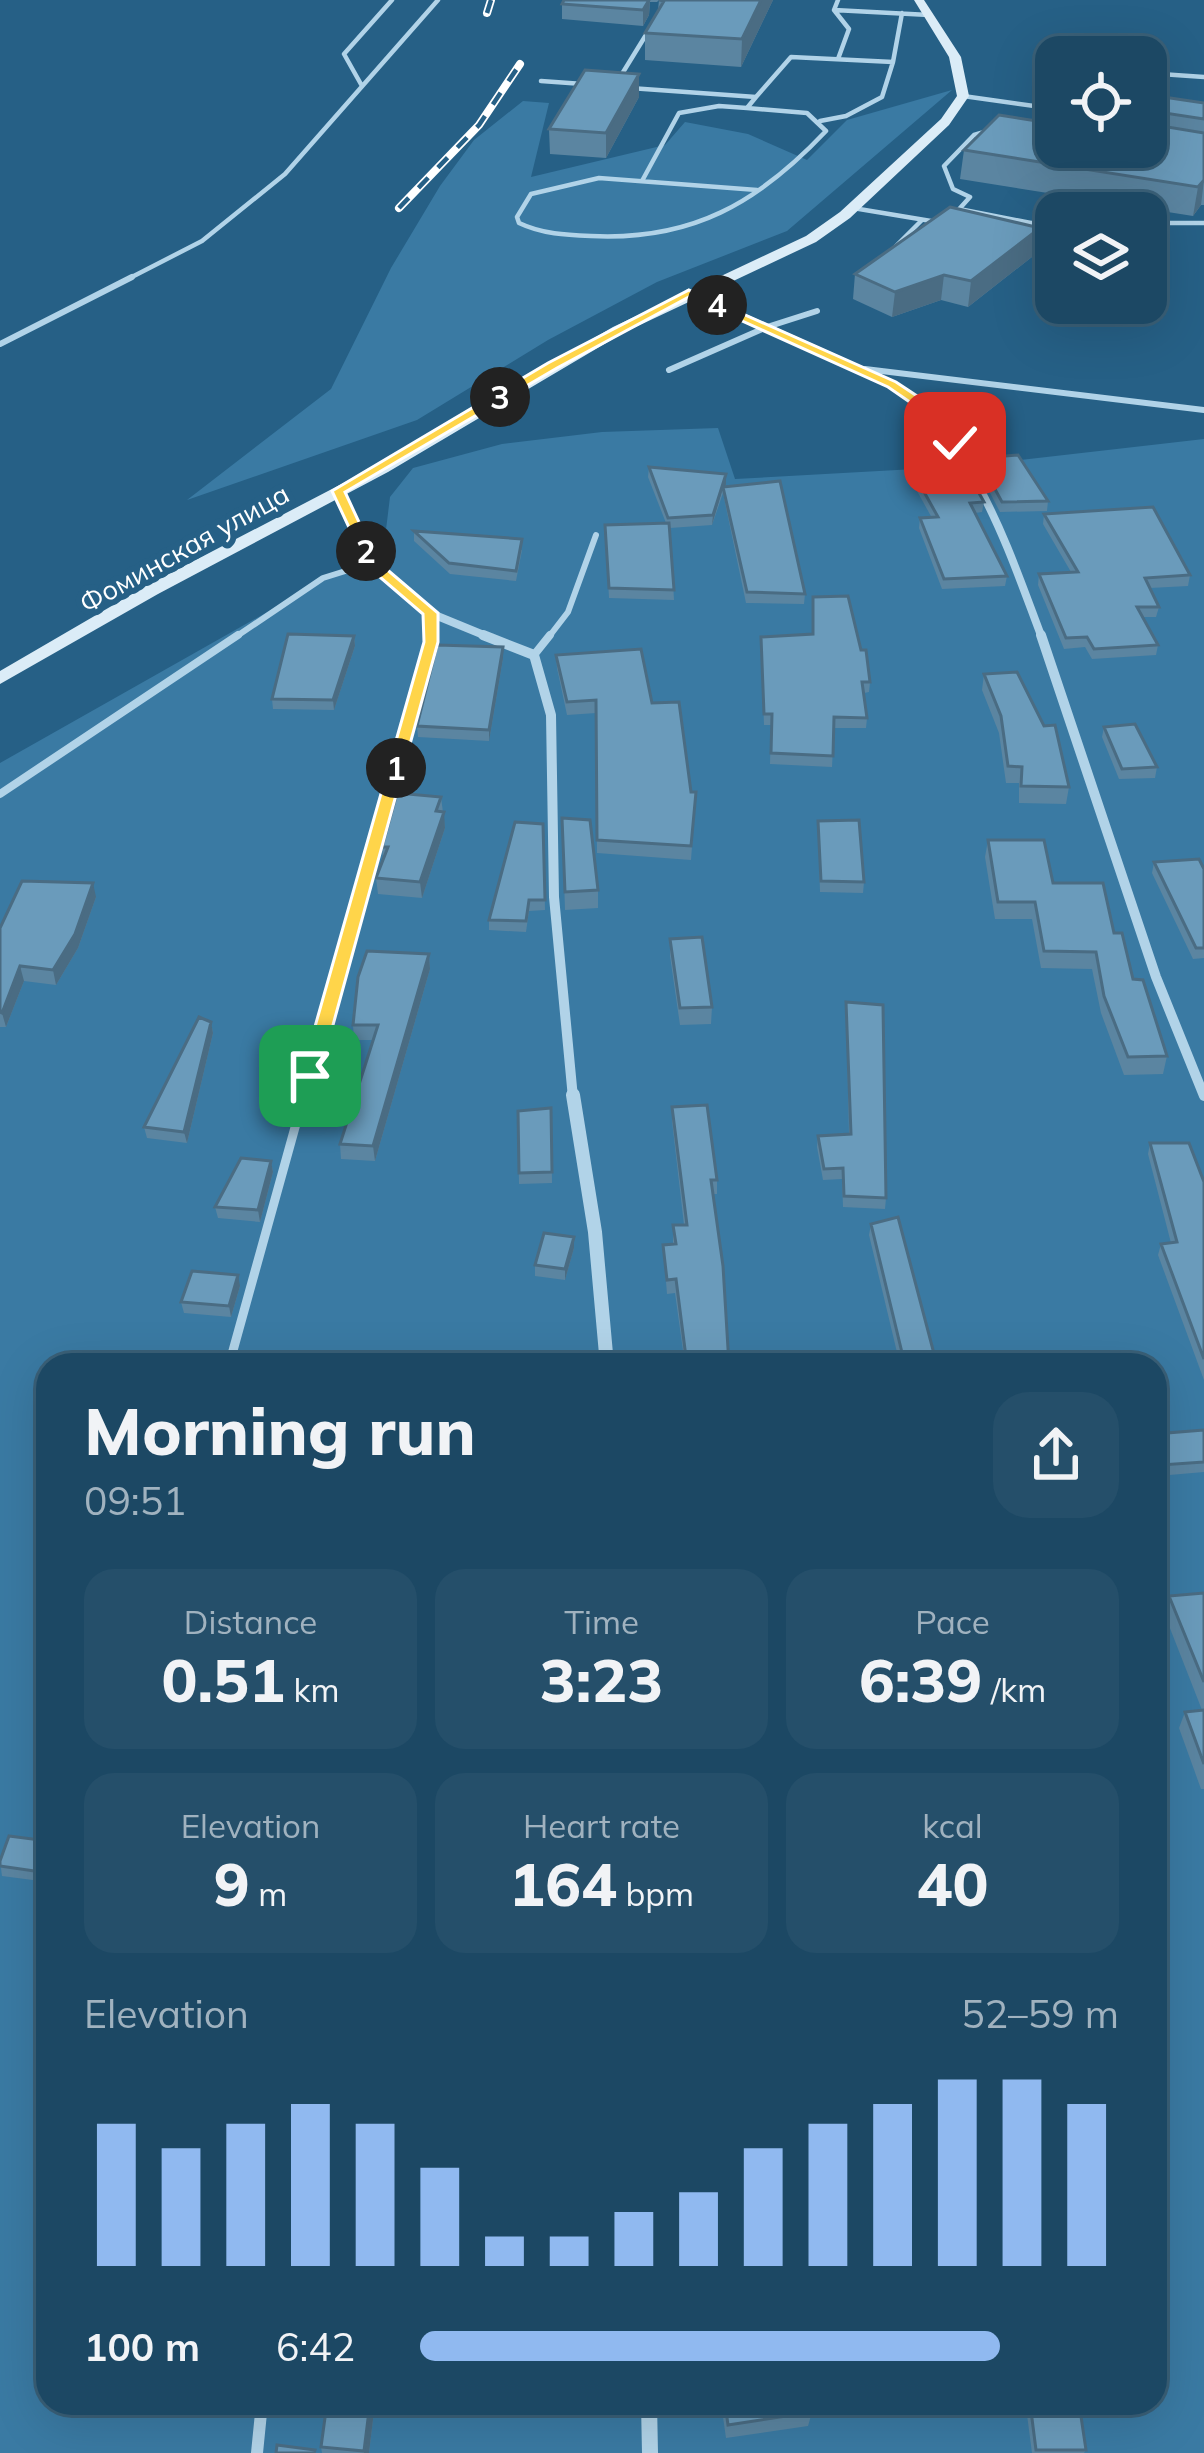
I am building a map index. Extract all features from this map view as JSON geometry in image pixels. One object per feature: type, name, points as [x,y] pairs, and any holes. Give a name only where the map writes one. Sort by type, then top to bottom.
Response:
[{"type":"street","points":[[924,7],[960,67],[963,96]]},
{"type":"street","name":"Фоминская улица","points":[[0,679],[553,366],[689,293],[792,249],[853,208],[945,122],[963,96]]},
{"type":"street","points":[[689,293],[866,369],[907,393],[938,423],[984,491],[1067,700],[1157,981],[1204,1096]]},
{"type":"street","points":[[338,491],[371,563],[430,613],[534,655],[551,715],[554,897],[566,1054],[595,1232],[606,1353]]},
{"type":"street","points":[[649,2415],[650,2453]]},
{"type":"lane","points":[[362,86],[344,54],[392,0]]},
{"type":"lane","points":[[0,344],[202,241],[285,174],[438,0]]},
{"type":"lane","points":[[834,10],[838,0]]},
{"type":"lane","points":[[834,10],[902,13],[924,7]]},
{"type":"lane","points":[[834,10],[849,29],[838,58]]},
{"type":"lane","points":[[820,122],[882,98],[902,13]]},
{"type":"lane","points":[[649,28],[615,87],[756,97]]},
{"type":"lane","points":[[746,108],[791,58],[893,62]]},
{"type":"lane","points":[[1167,74],[1204,77]]},
{"type":"lane","points":[[541,81],[596,86]]},
{"type":"lane","points":[[963,96],[1035,106]]},
{"type":"lane","points":[[642,181],[679,113],[719,106],[807,112],[826,128],[824,134],[740,205],[691,230],[652,239],[542,232],[519,223],[517,217],[531,194],[555,184],[599,178],[757,190]]},
{"type":"lane","points":[[853,208],[945,222],[970,197],[952,189],[944,166],[974,135],[1004,129]]},
{"type":"lane","points":[[959,209],[1035,223]]},
{"type":"lane","points":[[892,250],[922,220]]},
{"type":"lane","points":[[1167,223],[1204,223]]},
{"type":"lane","points":[[669,370],[767,327],[817,311]]},
{"type":"lane","points":[[866,369],[1204,410]]},
{"type":"lane","points":[[534,655],[568,612],[596,536]]},
{"type":"lane","points":[[0,794],[323,578],[371,563]]},
{"type":"lane","points":[[233,1353],[431,642],[430,613]]},
{"type":"lane","points":[[257,2453],[261,2415]]},
{"type":"shaded area","points":[[952,90],[787,231],[657,282],[548,340],[417,420],[187,500],[331,389],[391,268],[440,186],[474,140],[523,101],[549,103],[531,177],[665,145],[685,122],[748,134],[807,160],[847,120]]},
{"type":"shaded area","points":[[718,428],[735,479],[969,466],[1204,439],[1204,2453],[0,2453],[0,763],[384,546],[390,497],[413,468],[502,444],[602,432]]},
{"type":"building","points":[[564,0],[649,0],[643,10],[562,4]]},
{"type":"building","points":[[659,0],[761,0],[742,39],[645,33],[664,1]]},
{"type":"building","points":[[585,70],[639,74],[606,133],[549,129]]},
{"type":"building","points":[[1167,98],[1204,103],[1204,119],[1167,113]]},
{"type":"building","points":[[999,115],[1035,121],[1035,161],[964,150]]},
{"type":"building","points":[[1167,127],[1204,133],[1204,180],[1198,187],[1078,168],[1167,168]]},
{"type":"building","points":[[950,207],[1035,227],[1035,232],[971,281],[944,275],[895,292],[855,274]]},
{"type":"building","points":[[1018,455],[1048,501],[1002,502],[978,458]]},
{"type":"building","points":[[960,459],[984,502],[970,503],[1007,576],[944,579],[920,518],[938,517],[908,463]]},
{"type":"building","points":[[649,467],[726,474],[713,515],[668,518]]},
{"type":"building","points":[[780,481],[805,594],[747,592],[723,487]]},
{"type":"building","points":[[1153,507],[1190,575],[1145,578],[1159,607],[1137,607],[1158,645],[1094,649],[1087,637],[1066,638],[1039,574],[1078,572],[1044,514]]},
{"type":"building","points":[[669,523],[674,590],[609,588],[605,525]]},
{"type":"building","points":[[414,531],[522,539],[516,571],[449,563]]},
{"type":"building","points":[[848,596],[861,650],[866,650],[870,682],[862,682],[867,718],[834,717],[833,756],[771,753],[772,714],[764,714],[761,637],[813,634],[813,597]]},
{"type":"building","points":[[288,634],[354,636],[333,700],[272,699]]},
{"type":"building","points":[[437,645],[503,647],[489,730],[417,726]]},
{"type":"building","points":[[641,649],[652,703],[679,702],[691,792],[696,792],[691,846],[597,840],[596,700],[567,702],[556,655]]},
{"type":"building","points":[[1017,672],[1044,726],[1055,725],[1069,787],[1021,786],[1022,767],[1008,766],[1001,716],[984,674]]},
{"type":"building","points":[[1135,724],[1157,767],[1122,769],[1104,727]]},
{"type":"building","points":[[397,793],[441,797],[436,811],[444,812],[420,882],[376,878],[388,847],[382,847]]},
{"type":"building","points":[[562,818],[590,820],[598,890],[565,892]]},
{"type":"building","points":[[859,820],[864,882],[821,881],[818,821]]},
{"type":"building","points":[[515,822],[543,824],[545,900],[529,900],[526,921],[489,920]]},
{"type":"building","points":[[988,840],[1044,840],[1053,883],[1103,883],[1114,933],[1122,933],[1133,979],[1143,980],[1167,1056],[1128,1057],[1104,996],[1096,952],[1044,951],[1035,902],[998,902]]},
{"type":"building","points":[[1199,859],[1204,869],[1204,948],[1196,948],[1154,862]]},
{"type":"building","points":[[22,881],[93,883],[75,934],[53,970],[20,966],[2,1013],[0,928]]},
{"type":"building","points":[[702,937],[712,1007],[680,1008],[670,939]]},
{"type":"building","points":[[367,951],[429,954],[373,1146],[340,1144],[378,1025],[353,1025],[358,977]]},
{"type":"building","points":[[846,1002],[883,1005],[886,1198],[844,1196],[843,1168],[824,1169],[818,1136],[851,1134]]},
{"type":"building","points":[[199,1017],[211,1022],[184,1132],[144,1127]]},
{"type":"building","points":[[707,1105],[728,1353],[685,1353],[676,1279],[667,1280],[663,1245],[676,1244],[673,1225],[687,1225],[672,1107]]},
{"type":"building","points":[[551,1108],[552,1172],[519,1173],[518,1111]]},
{"type":"building","points":[[1150,1143],[1189,1143],[1204,1182],[1204,1359],[1161,1244],[1177,1242]]},
{"type":"building","points":[[241,1158],[271,1161],[258,1210],[215,1207]]},
{"type":"building","points":[[898,1217],[934,1353],[902,1353],[871,1224]]},
{"type":"building","points":[[544,1233],[574,1237],[565,1269],[535,1265]]},
{"type":"building","points":[[192,1271],[238,1275],[229,1306],[181,1302]]},
{"type":"building","points":[[1204,1430],[1204,1462],[1167,1465],[1167,1433]]},
{"type":"building","points":[[1204,1593],[1204,1682],[1169,1596]]},
{"type":"building","points":[[1204,1710],[1204,1764],[1185,1712]]},
{"type":"building","points":[[9,1836],[36,1839],[36,1871],[0,1866]]},
{"type":"building","points":[[325,2415],[368,2415],[364,2451],[321,2447]]},
{"type":"building","points":[[727,2415],[793,2415],[728,2425]]},
{"type":"building","points":[[1032,2415],[1081,2415],[1086,2450],[1036,2450]]},
{"type":"building","points":[[277,2445],[315,2450],[276,2453]]},
{"type":"railway","points":[[487,13],[491,0]]},
{"type":"railway","points":[[399,208],[479,125],[520,64]]},
{"type":"route","points":[[310,1076],[431,642],[430,613],[371,563],[338,491],[689,293],[866,369],[907,393],[955,443]]}]
